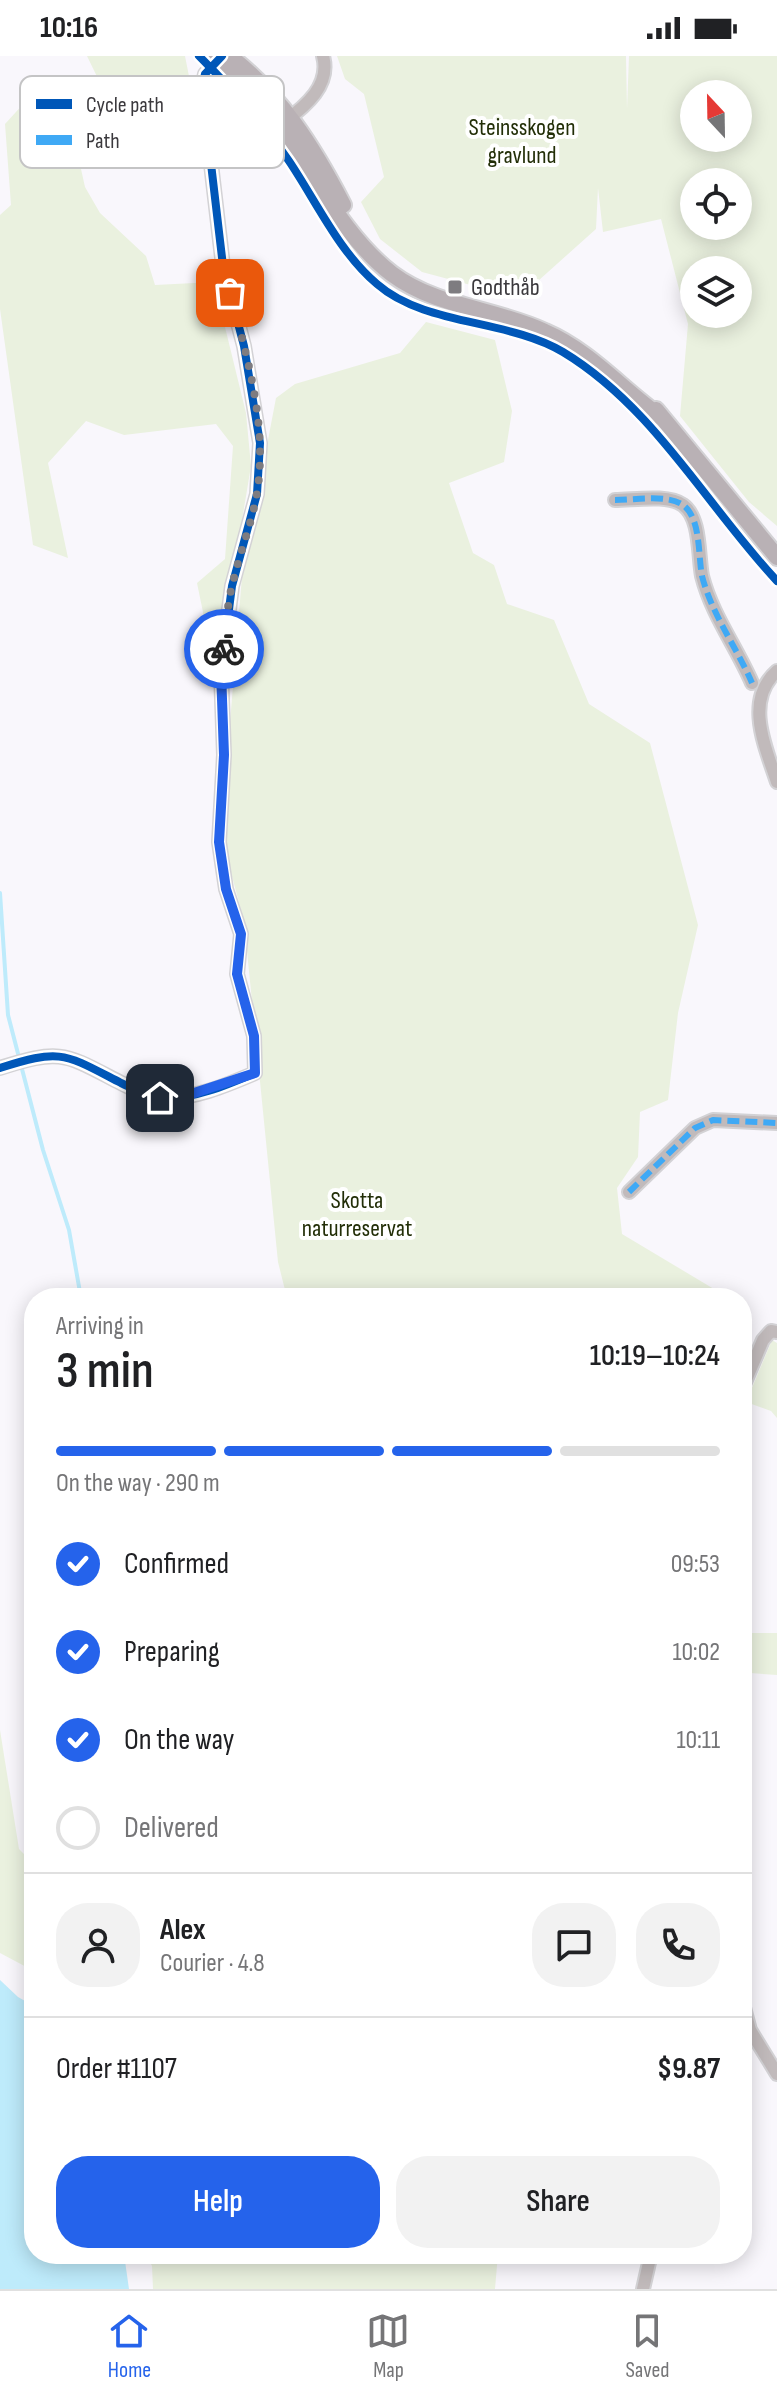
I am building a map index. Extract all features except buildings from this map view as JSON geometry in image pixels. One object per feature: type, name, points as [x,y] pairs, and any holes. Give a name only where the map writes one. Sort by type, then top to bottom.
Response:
[{"type":"main road","points":[[222,57],[240,76]]},
{"type":"main road","points":[[285,122],[356,236],[392,274],[415,288],[448,299],[477,301],[510,309],[568,331],[611,361],[645,396],[777,557]]},
{"type":"street","points":[[285,122],[322,84],[326,67],[323,56]]},
{"type":"street","points":[[205,76],[222,57]]},
{"type":"street","points":[[0,1068],[41,1056],[73,1057],[145,1095],[160,1098],[182,1097],[255,1073],[254,1036],[237,974],[241,934],[226,889],[219,842],[224,755],[223,657],[232,586],[257,494],[260,463],[252,388],[220,253],[211,168]]},
{"type":"street","points":[[615,500],[675,500],[686,507],[693,521],[703,577],[717,618],[737,650],[752,683]]},
{"type":"street","points":[[777,671],[762,688],[758,713],[777,782]]},
{"type":"street","points":[[629,1192],[695,1128],[729,1119],[777,1123]]},
{"type":"street","points":[[752,1366],[763,1340],[774,1332]]},
{"type":"street","points":[[752,2041],[777,2074]]},
{"type":"street","points":[[643,2289],[649,2264]]},
{"type":"green space","points":[[87,56],[185,56],[189,76],[97,76]]},
{"type":"green space","name":"Steinsskogen gravlund","points":[[337,56],[626,56],[627,109],[629,56],[777,56],[777,526],[749,502],[777,537],[680,416],[688,328],[752,328],[752,256],[680,256],[680,293],[661,219],[603,232],[598,188],[596,229],[519,298],[422,272],[380,239],[361,202],[384,177],[364,94],[345,79]]},
{"type":"green space","points":[[20,108],[20,168],[81,168],[85,187],[100,213],[146,256],[155,285],[214,282],[246,413],[251,466],[226,617],[205,622],[197,583],[225,559],[233,446],[216,424],[124,435],[86,421],[48,463],[68,558],[33,545],[0,309],[0,215],[11,205],[5,124]]},
{"type":"green space","name":"Skotta naturreservat","points":[[426,322],[495,340],[512,411],[504,462],[449,483],[473,553],[494,565],[507,604],[554,620],[589,704],[650,743],[698,925],[678,1013],[668,1100],[640,1112],[638,1157],[617,1188],[622,1234],[712,1288],[284,1288],[278,1262],[244,921],[230,869],[222,820],[242,576],[276,398],[295,384],[400,353]]},
{"type":"green space","points":[[772,1340],[777,1343],[777,1418],[771,1411],[752,1404],[752,1388]]},
{"type":"green space","points":[[752,1633],[777,1633],[777,1675],[752,1673]]},
{"type":"green space","points":[[0,1730],[19,1849],[24,1854],[24,1966],[0,1953]]},
{"type":"green space","points":[[497,2264],[495,2289],[153,2289],[152,2266]]},
{"type":"water","points":[[0,1980],[24,2000],[24,2264],[125,2264],[129,2289],[0,2289]]},
{"type":"waterway","points":[[0,893],[8,1015],[43,1150],[69,1230],[79,1288]]},
{"type":"marked path","points":[[615,500],[669,500],[689,511],[696,528],[706,590],[752,683]]},
{"type":"marked path","points":[[629,1192],[695,1128],[713,1120],[777,1123]]},
{"type":"cycle path","points":[[199,56],[218,76]]},
{"type":"cycle path","points":[[205,76],[222,56]]},
{"type":"cycle path","points":[[284,154],[340,242],[377,284],[419,308],[541,341],[563,352],[625,400],[678,459],[777,581]]},
{"type":"cycle path","points":[[0,1068],[37,1058],[63,1057],[140,1092],[161,1098],[197,1094],[255,1073],[254,1036],[237,974],[241,934],[226,889],[219,842],[224,755],[221,671],[232,586],[257,494],[260,443],[244,346],[223,266],[212,168]]},
{"type":"way so far","points":[[224,649],[232,586],[257,494],[260,463],[257,416],[230,293]]},
{"type":"place","name":"Godthåb","points":[[455,287]]},
{"type":"route","points":[[160,1098],[182,1097],[255,1073],[254,1036],[237,974],[241,934],[226,889],[219,842],[224,755],[221,671],[224,649]]}]
